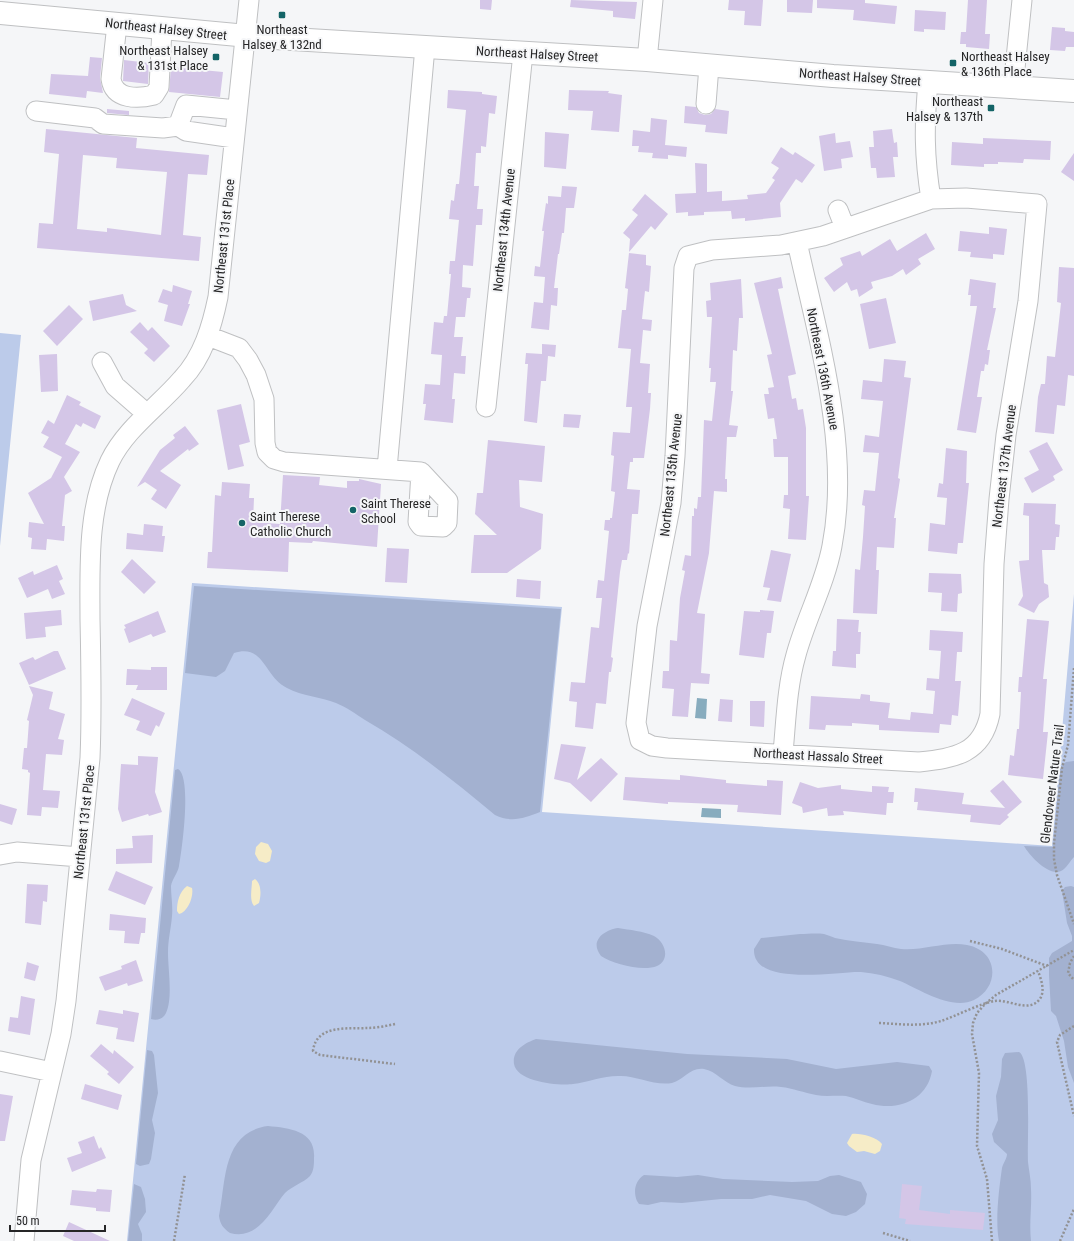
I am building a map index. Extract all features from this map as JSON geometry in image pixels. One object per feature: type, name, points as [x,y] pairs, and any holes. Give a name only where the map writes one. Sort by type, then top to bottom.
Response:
[{"type":"main road","name":"Northeast Halsey Street","points":[[0,13],[245,36],[647,60],[928,82],[1074,91]]},
{"type":"street","name":"Northeast 131st Place","points":[[24,1241],[31,1160],[61,1034],[66,1001],[90,758],[92,720],[90,577],[93,522],[100,490],[110,460],[124,439],[184,378],[198,357],[208,336],[218,297],[249,0]]},
{"type":"street","points":[[647,60],[653,0]]},
{"type":"street","points":[[1014,88],[1022,0]]},
{"type":"street","points":[[117,24],[111,79],[112,86],[115,91],[126,96],[144,97],[154,95],[159,87],[162,28]]},
{"type":"street","points":[[387,469],[425,47]]},
{"type":"street","name":"Northeast 134th Avenue","points":[[486,407],[523,53]]},
{"type":"street","points":[[706,104],[709,66]]},
{"type":"street","points":[[797,242],[841,219],[931,199],[924,148],[924,124],[928,82]]},
{"type":"street","points":[[178,126],[186,105],[237,110]]},
{"type":"street","points":[[36,111],[95,118],[103,124],[163,128],[178,126],[186,131],[234,138]]},
{"type":"street","name":"Northeast 137th Avenue","points":[[931,199],[996,199],[1037,204],[1028,301],[1006,435],[999,499],[994,557],[990,714],[986,729]]},
{"type":"street","name":"Northeast 135th Avenue","points":[[640,740],[636,723],[648,626],[671,503],[675,456],[684,268],[688,256],[712,250],[782,245],[797,242]]},
{"type":"street","name":"Northeast 136th Avenue","points":[[783,753],[791,673],[796,654],[825,576],[832,546],[837,478],[836,440],[831,394],[797,242]]},
{"type":"street","points":[[208,336],[239,348],[252,366],[264,399],[266,448],[267,452],[274,459],[284,462],[421,472]]},
{"type":"street","points":[[102,362],[115,386],[147,414]]},
{"type":"street","name":"Northeast Hassalo Street","points":[[640,740],[652,746],[919,762],[963,753],[973,748],[982,737],[986,729]]},
{"type":"street","points":[[0,855],[18,852],[80,857]]},
{"type":"street","points":[[0,1061],[52,1072]]},
{"type":"path","name":"Glendoveer Nature Trail","points":[[1074,668],[1068,745],[1062,768],[1054,843],[1054,859],[1057,875],[1074,924]]},
{"type":"path","points":[[970,941],[1002,949],[1047,966]]},
{"type":"path","points":[[992,1241],[987,1179],[977,1146],[979,1073],[972,1034],[973,1024],[977,1013],[996,995],[1074,950]]},
{"type":"path","points":[[1074,956],[1068,969],[1068,973],[1074,980]]},
{"type":"path","points":[[880,1022],[925,1024],[939,1022],[995,1001],[1022,1006],[1036,1003],[1042,996],[1038,971]]},
{"type":"path","points":[[395,1024],[368,1028],[336,1029],[319,1038],[313,1051],[320,1055],[395,1064]]},
{"type":"path","points":[[1074,1026],[1060,1035],[1057,1042],[1074,1116]]},
{"type":"path","points":[[174,1241],[185,1174]]},
{"type":"path","points":[[1060,1241],[1074,1209]]},
{"type":"path","points":[[883,1233],[910,1241]]},
{"type":"shaded area","points":[[0,333],[21,335],[0,546]]},
{"type":"shaded area","points":[[192,583],[562,607],[542,812],[1052,846],[1074,594],[1074,1241],[127,1241]]},
{"type":"shaded area","points":[[194,586],[561,609],[540,812],[518,819],[507,819],[495,815],[416,753],[351,711],[330,701],[293,691],[279,683],[258,657],[252,653],[244,651],[234,653],[225,671],[216,677],[185,673]]},
{"type":"shaded area","points":[[697,698],[707,699],[706,719],[695,718]]},
{"type":"shaded area","points":[[1074,761],[1074,857],[1065,869],[1056,872],[1045,868],[1040,864],[1030,855],[1024,846],[1053,847],[1060,767],[1066,762]]},
{"type":"shaded area","points":[[178,769],[182,775],[184,785],[185,814],[179,866],[171,886],[172,921],[168,943],[170,983],[169,1000],[165,1015],[158,1020],[153,1020],[151,1019],[175,770]]},
{"type":"shaded area","points":[[702,808],[721,809],[721,818],[701,817]]},
{"type":"shaded area","points":[[1065,887],[1074,887],[1074,1083],[1068,1067],[1064,1041],[1056,1016],[1051,1011],[1049,975],[1049,958],[1052,953],[1072,941],[1072,936],[1067,923],[1062,891]]},
{"type":"shaded area","points":[[618,928],[654,936],[663,946],[665,951],[664,959],[657,966],[651,968],[636,968],[613,962],[601,956],[598,951],[597,941],[603,934]]},
{"type":"shaded area","points":[[800,934],[824,934],[840,939],[880,944],[901,949],[918,949],[951,944],[967,945],[978,949],[985,954],[990,962],[992,978],[988,987],[974,1000],[965,1003],[956,1003],[936,998],[900,981],[876,974],[850,972],[798,975],[781,973],[767,969],[757,961],[754,949],[761,938]]},
{"type":"shaded area","points":[[536,1039],[687,1054],[787,1059],[836,1069],[897,1062],[929,1066],[932,1071],[929,1081],[918,1096],[910,1101],[892,1106],[872,1104],[846,1096],[816,1095],[785,1088],[746,1088],[735,1086],[712,1072],[704,1069],[695,1070],[672,1083],[666,1084],[627,1076],[615,1076],[573,1084],[558,1084],[539,1082],[530,1079],[517,1070],[514,1064],[517,1051],[524,1045]]},
{"type":"shaded area","points":[[147,1050],[152,1051],[154,1055],[158,1093],[152,1120],[155,1133],[151,1159],[149,1164],[140,1166],[136,1164]]},
{"type":"shaded area","points":[[1019,1052],[1023,1058],[1026,1070],[1027,1085],[1028,1162],[1031,1182],[1031,1241],[999,1241],[997,1215],[1002,1168],[1007,1154],[994,1142],[992,1134],[998,1120],[996,1096],[1001,1077],[1002,1059],[1005,1053]]},
{"type":"shaded area","points":[[268,1126],[293,1130],[306,1137],[311,1142],[314,1149],[314,1167],[310,1176],[285,1193],[264,1222],[257,1228],[240,1234],[230,1233],[222,1226],[219,1216],[225,1174],[229,1160],[234,1148],[242,1138],[253,1130]]},
{"type":"shaded area","points":[[644,1175],[677,1177],[698,1175],[723,1179],[792,1182],[818,1181],[830,1176],[839,1175],[861,1182],[867,1194],[865,1204],[856,1212],[846,1216],[832,1214],[806,1201],[770,1195],[752,1199],[721,1199],[682,1203],[661,1202],[648,1205],[639,1204],[635,1194],[637,1183]]},
{"type":"shaded area","points":[[134,1184],[141,1187],[145,1199],[146,1212],[138,1224],[142,1234],[142,1241],[128,1241]]},
{"type":"sand","points":[[261,842],[268,844],[272,851],[270,861],[266,863],[259,861],[255,854],[256,847]]},
{"type":"sand","points":[[255,879],[260,887],[260,894],[259,903],[254,906],[252,903],[251,894],[252,881]]},
{"type":"sand","points":[[187,886],[192,888],[191,899],[188,907],[179,914],[177,911],[177,904],[179,897]]},
{"type":"sand","points":[[852,1134],[864,1135],[876,1139],[882,1144],[880,1151],[875,1154],[864,1151],[857,1152],[847,1143]]},
{"type":"building","points":[[480,0],[492,0],[491,10],[480,9]]},
{"type":"building","points":[[571,0],[637,2],[635,19],[613,17],[613,11],[570,7]]},
{"type":"building","points":[[729,0],[763,0],[761,26],[744,25],[745,11],[728,10]]},
{"type":"building","points":[[787,0],[813,0],[812,13],[787,12]]},
{"type":"building","points":[[817,0],[865,0],[865,3],[897,6],[895,24],[853,20],[854,10],[817,8]]},
{"type":"building","points":[[968,0],[987,0],[985,34],[990,34],[989,49],[966,47],[966,44],[960,44],[961,32],[966,32]]},
{"type":"building","points":[[915,10],[946,12],[945,30],[924,29],[924,32],[914,31]]},
{"type":"building","points":[[1052,27],[1065,28],[1065,31],[1074,32],[1074,47],[1066,47],[1065,51],[1050,50]]},
{"type":"building","points":[[90,57],[102,58],[100,78],[103,93],[87,91],[86,98],[49,94],[51,74],[88,76]]},
{"type":"building","points":[[124,60],[149,63],[148,84],[123,81]]},
{"type":"building","points":[[171,67],[223,72],[220,97],[169,92]]},
{"type":"building","points":[[448,90],[482,92],[482,94],[497,96],[495,114],[489,113],[486,147],[481,146],[481,153],[476,153],[474,186],[479,186],[477,209],[483,209],[482,225],[476,225],[473,266],[463,265],[462,287],[471,288],[470,298],[467,298],[465,317],[456,317],[454,337],[463,337],[461,356],[466,356],[465,374],[454,373],[452,399],[455,399],[453,423],[424,420],[426,404],[423,404],[425,384],[440,385],[442,355],[431,354],[434,322],[443,323],[444,316],[447,316],[451,274],[449,274],[450,261],[455,261],[459,220],[449,219],[451,200],[454,201],[456,184],[459,184],[466,110],[447,108]]},
{"type":"building","points":[[569,90],[609,91],[608,93],[622,95],[619,132],[591,130],[593,111],[568,110]]},
{"type":"building","points":[[685,106],[696,107],[699,113],[705,115],[711,114],[715,109],[729,111],[727,134],[705,132],[706,125],[684,123]]},
{"type":"building","points":[[107,109],[129,111],[129,115],[107,113]]},
{"type":"building","points":[[651,118],[667,120],[665,145],[687,147],[686,157],[668,155],[668,159],[652,158],[653,153],[638,152],[639,146],[632,146],[633,130],[650,132]]},
{"type":"building","points":[[46,129],[137,138],[136,148],[209,155],[207,175],[188,174],[183,235],[201,237],[199,261],[37,248],[39,223],[53,224],[59,154],[44,152]],"holes":[[[83,155],[117,158],[116,168],[167,172],[161,235],[107,228],[107,232],[77,229]]]},
{"type":"building","points":[[892,129],[894,143],[897,142],[898,157],[893,157],[895,177],[877,178],[876,168],[871,168],[869,147],[874,147],[873,131]]},
{"type":"building","points":[[545,132],[569,134],[566,169],[544,167]]},
{"type":"building","points":[[835,133],[836,143],[850,141],[853,157],[841,159],[842,168],[824,171],[819,136]]},
{"type":"building","points":[[983,138],[1051,141],[1050,160],[1024,159],[1023,163],[998,162],[998,164],[984,164],[984,167],[951,165],[952,142],[983,144]]},
{"type":"building","points":[[781,147],[793,155],[795,152],[815,165],[802,183],[796,179],[780,203],[781,217],[745,221],[745,218],[732,219],[731,211],[704,212],[704,215],[688,216],[688,212],[676,213],[675,194],[696,193],[695,163],[707,164],[707,192],[722,191],[722,201],[748,199],[747,195],[766,193],[775,180],[772,178],[779,168],[771,163]]},
{"type":"building","points":[[1074,153],[1074,181],[1061,172]]},
{"type":"building","points":[[562,186],[577,187],[574,208],[566,208],[564,233],[562,233],[558,254],[554,288],[558,288],[557,306],[551,305],[549,330],[531,328],[534,302],[543,303],[545,277],[534,276],[535,266],[540,267],[544,231],[542,231],[546,203],[548,204],[548,196],[561,197]]},
{"type":"building","points":[[645,194],[668,214],[655,230],[651,226],[629,252],[630,239],[623,233],[638,215],[632,210]]},
{"type":"building","points":[[989,227],[1007,229],[1004,255],[993,254],[993,259],[970,257],[971,252],[958,251],[960,231],[989,234]]},
{"type":"building","points":[[926,233],[935,249],[918,259],[921,264],[906,275],[903,269],[892,276],[871,282],[873,288],[859,297],[857,289],[851,291],[847,282],[834,292],[824,278],[843,265],[840,258],[860,251],[862,256],[890,239],[897,251]]},
{"type":"building","points":[[629,253],[646,255],[646,265],[651,266],[649,292],[645,291],[642,319],[652,320],[651,331],[643,330],[640,363],[650,364],[648,393],[651,393],[650,409],[644,458],[633,458],[633,462],[630,462],[627,489],[640,490],[638,514],[632,514],[629,554],[628,553],[627,560],[622,560],[611,657],[613,658],[611,672],[609,672],[606,704],[596,703],[593,729],[575,727],[577,702],[569,701],[571,682],[585,683],[591,627],[599,628],[602,598],[596,598],[598,580],[604,581],[609,531],[604,530],[605,520],[610,520],[610,518],[612,518],[615,492],[611,491],[614,456],[611,455],[613,432],[630,433],[632,407],[626,407],[631,349],[618,348],[622,310],[626,310],[628,289],[625,288]]},
{"type":"building","points":[[1059,267],[1074,268],[1074,376],[1068,375],[1065,406],[1057,405],[1054,434],[1035,432],[1038,397],[1041,384],[1045,384],[1047,356],[1055,357],[1061,303],[1057,302]]},
{"type":"building","points":[[781,277],[783,288],[778,289],[796,374],[788,376],[792,399],[796,398],[798,410],[803,409],[806,428],[806,496],[809,496],[806,540],[788,539],[790,509],[783,508],[784,495],[788,495],[788,457],[774,457],[773,439],[777,439],[774,418],[768,419],[764,394],[769,394],[768,388],[774,387],[767,355],[772,354],[754,283]]},
{"type":"building","points":[[741,279],[743,318],[739,318],[737,351],[733,350],[731,391],[733,391],[729,425],[738,426],[736,437],[727,437],[725,479],[727,479],[727,492],[714,491],[709,553],[697,613],[705,614],[701,673],[710,674],[709,684],[691,683],[688,717],[672,716],[674,689],[662,688],[663,671],[669,671],[670,640],[677,641],[680,598],[685,571],[682,570],[685,555],[691,556],[692,516],[694,516],[694,508],[697,509],[698,497],[701,497],[704,420],[712,421],[716,382],[710,382],[711,368],[709,368],[712,317],[707,317],[706,301],[711,300],[710,283]]},
{"type":"building","points":[[970,279],[996,283],[993,308],[996,308],[987,350],[990,350],[988,365],[985,364],[984,371],[981,371],[977,397],[982,397],[976,433],[957,430],[977,306],[970,306],[971,295],[968,295]]},
{"type":"building","points":[[173,285],[192,291],[188,304],[190,304],[182,326],[164,321],[168,305],[158,302],[163,289],[172,292]]},
{"type":"building","points":[[123,294],[126,305],[137,311],[93,321],[89,301]]},
{"type":"building","points":[[886,298],[896,343],[869,349],[860,304]]},
{"type":"building","points":[[69,305],[83,319],[57,346],[43,331]]},
{"type":"building","points":[[140,322],[148,331],[152,327],[170,346],[154,362],[144,353],[148,349],[130,332]]},
{"type":"building","points":[[542,344],[556,345],[555,357],[548,356],[546,381],[541,381],[537,423],[524,421],[528,364],[525,364],[526,353],[542,354]]},
{"type":"building","points":[[57,354],[58,391],[41,392],[39,355]]},
{"type":"building","points":[[884,359],[906,361],[904,377],[911,378],[898,478],[900,479],[894,518],[896,518],[894,548],[877,547],[876,570],[879,570],[877,614],[853,613],[855,569],[860,570],[863,537],[865,506],[862,505],[864,490],[875,491],[879,453],[863,452],[865,435],[879,437],[883,401],[861,399],[863,380],[882,382]]},
{"type":"building","points":[[67,395],[81,402],[79,405],[101,416],[95,429],[83,423],[81,427],[76,424],[65,444],[80,452],[64,477],[72,491],[65,495],[62,526],[65,526],[64,541],[47,539],[46,550],[31,549],[32,538],[28,537],[29,522],[44,524],[28,493],[51,478],[62,457],[43,447],[49,437],[41,433],[48,420],[54,424]]},
{"type":"building","points":[[241,404],[250,442],[239,445],[244,466],[228,470],[217,410]]},
{"type":"building","points":[[564,414],[581,415],[579,428],[563,427]]},
{"type":"building","points":[[185,426],[199,444],[189,451],[188,449],[160,471],[181,485],[166,509],[151,499],[157,490],[145,482],[137,487],[160,450],[175,438],[173,435]]},
{"type":"building","points":[[488,440],[545,446],[542,482],[519,480],[520,507],[543,514],[541,549],[507,573],[471,573],[474,535],[497,535],[475,514],[477,493],[483,493]]},
{"type":"building","points":[[1047,442],[1063,470],[1053,476],[1055,480],[1032,493],[1024,478],[1039,470],[1029,451]]},
{"type":"building","points":[[946,448],[967,451],[966,483],[969,483],[963,543],[958,543],[957,554],[928,551],[930,523],[945,525],[947,498],[937,497],[939,483],[943,484]]},
{"type":"building","name":"Saint Therese Catholic Church","points":[[283,475],[320,477],[319,485],[347,488],[347,481],[359,481],[359,479],[381,484],[377,547],[313,541],[312,543],[289,542],[288,572],[207,568],[208,552],[212,552],[215,495],[221,496],[222,482],[250,484],[249,498],[254,498],[253,522],[280,524]]},
{"type":"building","points":[[1024,503],[1056,504],[1055,524],[1060,525],[1059,537],[1056,537],[1055,550],[1042,550],[1044,583],[1048,585],[1049,597],[1039,604],[1034,613],[1018,605],[1023,596],[1019,561],[1029,560],[1029,516],[1023,515]]},
{"type":"building","points":[[144,524],[163,526],[162,536],[165,536],[163,552],[126,549],[127,533],[143,535]]},
{"type":"building","points":[[387,548],[409,549],[407,583],[385,582]]},
{"type":"building","points":[[771,550],[791,554],[781,602],[767,600],[770,588],[763,587]]},
{"type":"building","points":[[132,559],[156,582],[144,594],[121,572]]},
{"type":"building","points":[[57,565],[63,579],[59,581],[65,594],[52,599],[48,589],[27,598],[18,578],[33,571],[34,575]]},
{"type":"building","points":[[929,573],[961,574],[962,593],[958,594],[957,612],[941,611],[942,593],[928,592]]},
{"type":"building","points":[[517,579],[541,581],[540,599],[516,597]]},
{"type":"building","points":[[61,610],[62,625],[45,627],[46,637],[26,639],[24,613]]},
{"type":"building","points":[[760,610],[774,611],[771,633],[767,633],[764,658],[739,655],[744,611],[760,612]]},
{"type":"building","points":[[158,611],[166,632],[153,637],[151,634],[129,643],[124,625]]},
{"type":"building","points":[[837,619],[859,620],[858,632],[861,632],[860,654],[856,654],[856,668],[832,666],[833,651],[836,651]]},
{"type":"building","points":[[1027,619],[1049,621],[1043,679],[1047,679],[1043,732],[1048,732],[1043,779],[1008,775],[1010,755],[1014,756],[1017,729],[1019,729],[1021,692],[1018,692],[1019,677],[1022,677]]},
{"type":"building","points":[[930,630],[963,632],[962,652],[957,652],[955,681],[961,681],[958,716],[952,715],[951,725],[940,724],[939,733],[879,730],[879,725],[852,723],[852,726],[826,725],[825,730],[809,729],[811,696],[860,699],[861,694],[870,695],[870,701],[890,703],[888,718],[910,720],[911,712],[933,714],[935,691],[926,690],[927,678],[939,679],[941,651],[929,650]]},
{"type":"building","points":[[54,651],[58,651],[66,669],[29,685],[19,663],[33,657],[35,660]]},
{"type":"building","points":[[151,667],[167,667],[167,690],[136,690],[138,685],[126,685],[127,669],[151,670]]},
{"type":"building","points":[[29,686],[53,692],[49,709],[65,714],[58,739],[64,740],[62,755],[46,754],[43,790],[60,791],[58,808],[42,807],[41,816],[27,815],[30,773],[28,770],[22,769],[24,748],[27,748],[29,721],[27,720],[33,695]]},
{"type":"building","points":[[132,698],[165,713],[159,727],[156,725],[151,736],[136,730],[140,721],[124,715]]},
{"type":"building","points":[[720,699],[733,700],[732,722],[718,721]]},
{"type":"building","points":[[750,701],[765,701],[764,727],[750,726]]},
{"type":"building","points":[[561,744],[586,747],[577,780],[601,758],[618,774],[591,802],[570,783],[554,779]]},
{"type":"building","points":[[138,756],[158,757],[155,792],[162,812],[149,816],[148,814],[122,822],[118,809],[121,764],[138,765]]},
{"type":"building","points":[[680,775],[726,780],[726,783],[767,786],[767,780],[783,781],[781,815],[737,812],[738,805],[668,802],[668,804],[623,800],[625,777],[680,780]]},
{"type":"building","points":[[1003,780],[1022,802],[1007,815],[1009,817],[1000,825],[970,822],[971,815],[917,810],[918,802],[914,802],[915,788],[964,793],[962,804],[1005,808],[990,791]]},
{"type":"building","points":[[800,782],[818,788],[841,785],[841,789],[872,792],[872,786],[889,787],[888,792],[894,792],[893,803],[887,803],[886,815],[843,811],[844,815],[828,816],[827,808],[803,813],[802,807],[792,803]]},
{"type":"building","points":[[0,804],[17,809],[12,825],[0,821]]},
{"type":"building","points":[[153,835],[152,863],[116,864],[116,849],[133,848],[132,836]]},
{"type":"building","points":[[116,871],[153,887],[145,905],[108,890]]},
{"type":"building","points":[[27,884],[48,885],[47,902],[43,901],[41,925],[25,923]]},
{"type":"building","points":[[110,914],[146,918],[145,933],[141,933],[139,944],[124,943],[125,931],[109,930]]},
{"type":"building","points":[[136,960],[143,981],[128,986],[127,983],[105,991],[99,977],[122,969],[121,966]]},
{"type":"building","points":[[27,962],[39,966],[35,981],[24,978]]},
{"type":"building","points":[[21,996],[35,999],[30,1035],[8,1031],[10,1017],[18,1018]]},
{"type":"building","points":[[99,1010],[123,1014],[123,1010],[139,1013],[134,1042],[116,1039],[118,1028],[96,1024]]},
{"type":"building","points":[[101,1044],[113,1054],[114,1050],[134,1067],[119,1084],[107,1074],[109,1072],[90,1056]]},
{"type":"building","points":[[85,1084],[122,1095],[118,1110],[81,1099]]},
{"type":"building","points":[[0,1094],[13,1096],[5,1141],[0,1141]]},
{"type":"building","points":[[94,1136],[99,1149],[101,1147],[106,1158],[72,1172],[67,1158],[82,1153],[78,1142]]},
{"type":"building","points":[[902,1184],[922,1186],[919,1210],[950,1214],[950,1210],[985,1213],[983,1230],[905,1224],[906,1219],[899,1218]]},
{"type":"building","points":[[97,1189],[112,1190],[110,1212],[96,1211],[96,1208],[70,1205],[72,1190],[96,1192]]},
{"type":"building","points":[[69,1222],[110,1241],[74,1241],[63,1236]]},
{"type":"place","name":"Northeast Halsey & 132nd","points":[[282,15]]},
{"type":"place","name":"Northeast Halsey & 131st Place","points":[[216,57]]},
{"type":"place","name":"Northeast Halsey & 136th Place","points":[[953,63]]},
{"type":"place","name":"Northeast Halsey & 137th","points":[[991,108]]},
{"type":"place","name":"Saint Therese School","points":[[353,510]]},
{"type":"place","name":"Saint Therese Catholic Church","points":[[242,523]]}]
